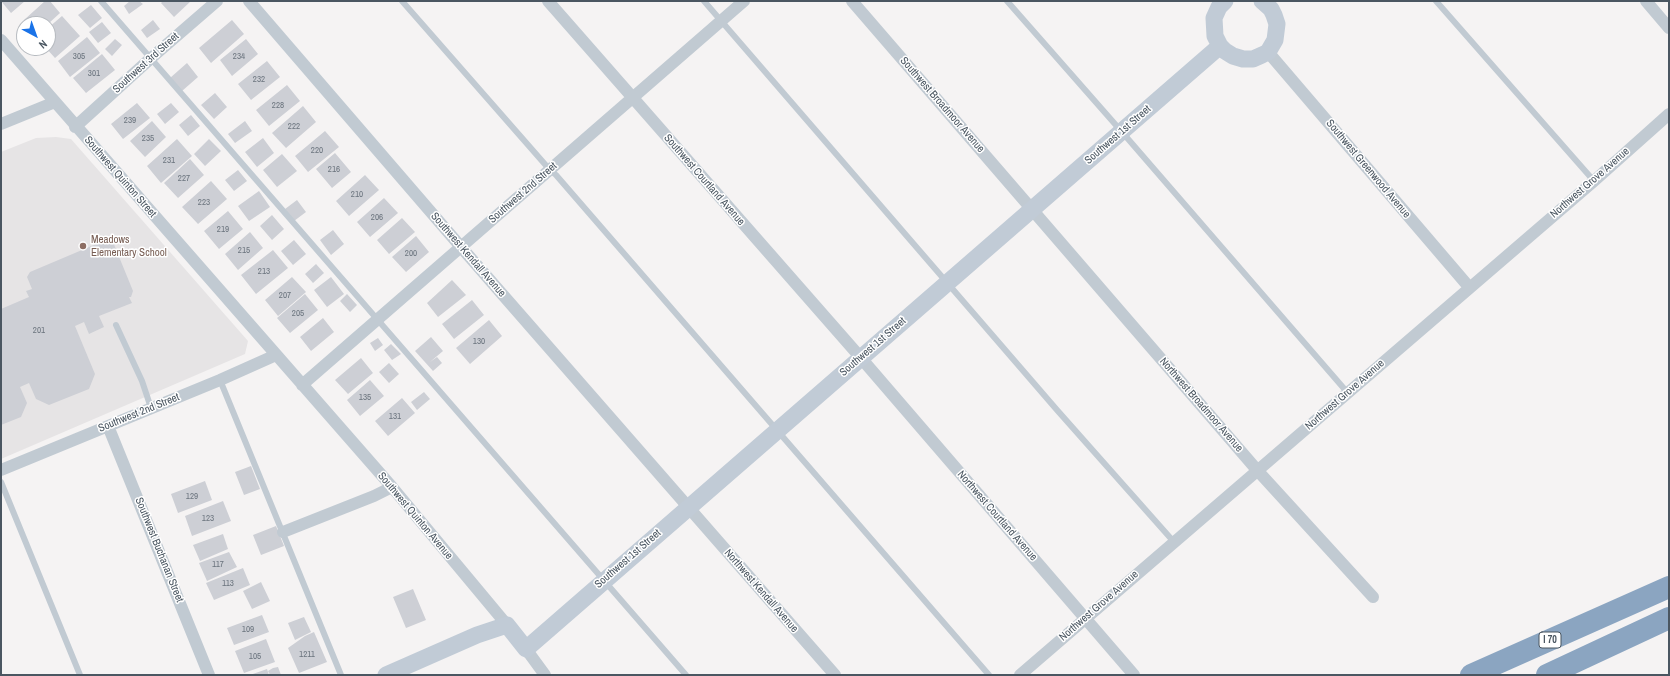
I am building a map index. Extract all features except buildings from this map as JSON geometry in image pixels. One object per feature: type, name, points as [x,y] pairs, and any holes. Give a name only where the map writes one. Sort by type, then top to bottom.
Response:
[{"type":"highway","name":"I 70","points":[[1471,675],[1669,587]]},
{"type":"highway","points":[[1547,675],[1669,618]]},
{"type":"street","name":"Southwest 3rd Street","points":[[75,127],[150,58],[218,1]]},
{"type":"street","name":"Southwest Kendall Avenue","points":[[250,1],[688,507]]},
{"type":"street","name":"Southwest Courtland Avenue","points":[[548,1],[632,99],[861,358]]},
{"type":"street","name":"Southwest 2nd Street","points":[[302,385],[744,1]]},
{"type":"street","name":"Southwest Broadmoor Avenue","points":[[852,1],[1032,210]]},
{"type":"street","points":[[1646,1],[1669,28]]},
{"type":"street","points":[[1223,2],[1216,12],[1213,24],[1215,36],[1220,46],[1233,56],[1243,59],[1253,58],[1268,52],[1275,40],[1277,24],[1274,14],[1266,2]]},
{"type":"street","name":"Southwest Quinton Street","points":[[1,40],[75,127],[302,385]]},
{"type":"street","name":"Southwest 1st Street","points":[[526,648],[1220,46]]},
{"type":"street","name":"Southwest Greenwood Avenue","points":[[1268,52],[1469,287]]},
{"type":"street","points":[[1,124],[55,102]]},
{"type":"street","name":"Northwest Grove Avenue","points":[[1020,675],[1669,114]]},
{"type":"street","name":"Northwest Broadmoor Avenue","points":[[1032,210],[1257,470],[1373,597]]},
{"type":"street","name":"Southwest 2nd Street","points":[[1,470],[220,380],[276,355]]},
{"type":"street","name":"Northwest Courtland Avenue","points":[[861,358],[1134,675]]},
{"type":"street","name":"Southwest Quinton Avenue","points":[[302,385],[392,487],[526,648]]},
{"type":"street","name":"Southwest Buchanan Street","points":[[108,426],[210,675]]},
{"type":"street","points":[[283,532],[374,496],[392,487]]},
{"type":"street","name":"Northwest Kendall Avenue","points":[[688,507],[835,675]]},
{"type":"street","points":[[386,675],[477,635],[507,624]]},
{"type":"street","points":[[526,648],[544,675]]},
{"type":"lane","points":[[101,1],[686,675]]},
{"type":"lane","points":[[402,1],[556,175],[989,675]]},
{"type":"lane","points":[[704,1],[1057,410],[1174,542]]},
{"type":"lane","points":[[1006,1],[1122,132],[1347,392]]},
{"type":"lane","points":[[1436,1],[1594,180]]},
{"type":"lane","points":[[116,325],[142,381],[151,408]]},
{"type":"lane","points":[[220,380],[341,675]]},
{"type":"lane","points":[[1,482],[80,675]]},
{"type":"shaded area","name":"Meadows Elementary School","points":[[56,137],[71,139],[248,341],[245,354],[1,459],[1,152],[36,138]]},
{"type":"place","name":"Meadows Elementary School","points":[[83,246]]}]
